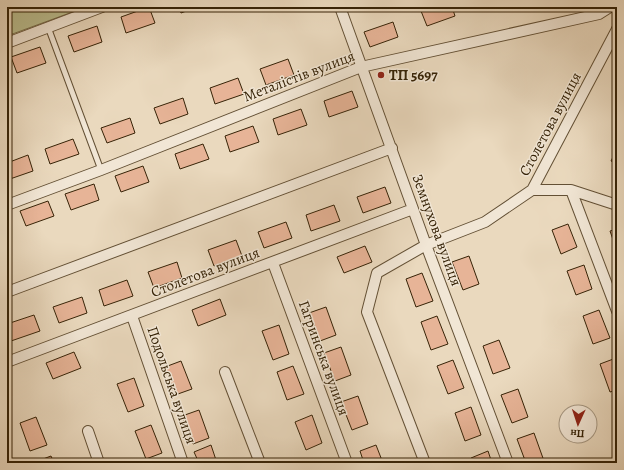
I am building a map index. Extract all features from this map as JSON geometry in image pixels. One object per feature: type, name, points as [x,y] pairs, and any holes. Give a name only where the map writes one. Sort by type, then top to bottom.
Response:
[{"type":"street","points":[[7,43],[102,7]]},
{"type":"street","name":"Земнухова вулиця","points":[[340,7],[426,245],[508,463]]},
{"type":"street","name":"Металістів вулиця","points":[[7,205],[102,170],[361,67],[599,14],[610,7]]},
{"type":"street","name":"Столетова вулиця","points":[[425,463],[367,312],[377,273],[426,245],[485,222],[532,190],[617,29]]},
{"type":"street","points":[[7,292],[392,148]]},
{"type":"street","points":[[532,190],[571,190],[617,205]]},
{"type":"street","points":[[571,190],[617,311]]},
{"type":"street","name":"Столетова вулиця","points":[[7,362],[414,209]]},
{"type":"street","name":"Гагринська вулиця","points":[[273,262],[348,463]]},
{"type":"street","name":"Подольська вулиця","points":[[132,316],[183,463]]},
{"type":"street","points":[[225,372],[260,463]]},
{"type":"street","points":[[88,431],[99,463]]},
{"type":"lane","points":[[48,28],[102,170]]},
{"type":"green space","points":[[7,7],[86,7],[7,36]]},
{"type":"building","points":[[149,7],[155,23],[126,33],[121,17]]},
{"type":"building","points":[[179,7],[197,7],[181,13]]},
{"type":"building","points":[[432,7],[452,7],[455,16],[427,26],[421,11]]},
{"type":"building","points":[[393,22],[398,37],[370,47],[364,32]]},
{"type":"building","points":[[97,26],[102,42],[74,52],[68,36]]},
{"type":"building","points":[[40,47],[46,63],[17,73],[11,57]]},
{"type":"building","points":[[288,59],[294,75],[266,85],[260,69]]},
{"type":"building","points":[[238,78],[244,94],[215,104],[210,88]]},
{"type":"building","points":[[352,91],[358,107],[329,117],[324,101]]},
{"type":"building","points":[[183,98],[188,114],[160,124],[154,108]]},
{"type":"building","points":[[301,109],[307,125],[278,135],[273,119]]},
{"type":"building","points":[[130,118],[135,133],[107,143],[101,128]]},
{"type":"building","points":[[253,126],[259,142],[230,152],[225,136]]},
{"type":"building","points":[[73,139],[79,154],[50,164],[45,149]]},
{"type":"building","points":[[203,144],[209,159],[180,169],[175,154]]},
{"type":"building","points":[[617,149],[617,164],[611,161]]},
{"type":"building","points":[[28,155],[33,171],[7,180],[7,163]]},
{"type":"building","points":[[143,166],[149,182],[121,192],[115,176]]},
{"type":"building","points":[[94,184],[99,200],[71,210],[65,194]]},
{"type":"building","points":[[385,187],[391,203],[363,213],[357,197]]},
{"type":"building","points":[[48,201],[54,216],[26,226],[20,211]]},
{"type":"building","points":[[334,205],[340,221],[311,231],[306,215]]},
{"type":"building","points":[[286,222],[292,238],[264,248],[258,232]]},
{"type":"building","points":[[568,224],[577,247],[561,254],[552,230]]},
{"type":"building","points":[[617,229],[617,251],[610,231]]},
{"type":"building","points":[[236,240],[242,256],[214,266],[208,250]]},
{"type":"building","points":[[365,246],[372,262],[344,273],[337,257]]},
{"type":"building","points":[[469,256],[479,284],[463,290],[452,262]]},
{"type":"building","points":[[177,262],[182,278],[154,288],[148,272]]},
{"type":"building","points":[[584,265],[592,289],[576,295],[567,271]]},
{"type":"building","points":[[422,273],[433,301],[416,307],[406,279]]},
{"type":"building","points":[[127,280],[133,296],[104,306],[99,290]]},
{"type":"building","points":[[82,297],[87,313],[59,323],[53,307]]},
{"type":"building","points":[[220,299],[226,315],[198,326],[192,310]]},
{"type":"building","points":[[326,307],[336,335],[320,341],[309,313]]},
{"type":"building","points":[[599,310],[610,338],[593,344],[583,316]]},
{"type":"building","points":[[34,315],[40,331],[11,341],[7,324]]},
{"type":"building","points":[[437,316],[448,344],[431,350],[421,322]]},
{"type":"building","points":[[279,325],[289,354],[273,360],[262,331]]},
{"type":"building","points":[[499,340],[510,368],[493,374],[483,346]]},
{"type":"building","points":[[341,347],[351,375],[335,381],[324,353]]},
{"type":"building","points":[[74,352],[81,368],[53,379],[46,363]]},
{"type":"building","points":[[616,358],[617,390],[610,392],[600,364]]},
{"type":"building","points":[[453,360],[464,388],[448,394],[437,366]]},
{"type":"building","points":[[181,361],[192,389],[175,395],[165,367]]},
{"type":"building","points":[[293,366],[304,394],[287,400],[277,372]]},
{"type":"building","points":[[134,378],[144,406],[128,412],[117,384]]},
{"type":"building","points":[[518,389],[528,417],[512,423],[501,395]]},
{"type":"building","points":[[358,396],[368,424],[352,430],[341,402]]},
{"type":"building","points":[[471,407],[481,435],[465,441],[455,413]]},
{"type":"building","points":[[199,410],[209,438],[193,444],[182,416]]},
{"type":"building","points":[[312,415],[322,443],[306,450],[295,422]]},
{"type":"building","points":[[36,417],[47,445],[30,451],[20,423]]},
{"type":"building","points":[[151,425],[162,453],[146,459],[135,431]]},
{"type":"building","points":[[534,433],[544,461],[526,463],[517,439]]},
{"type":"building","points":[[211,445],[217,463],[199,463],[194,452]]},
{"type":"building","points":[[376,445],[383,463],[364,463],[360,451]]},
{"type":"building","points":[[488,451],[492,463],[473,463],[471,458]]},
{"type":"building","points":[[51,456],[54,463],[35,463],[35,462]]},
{"type":"place","name":"ТП 5697","points":[[381,75]]}]
